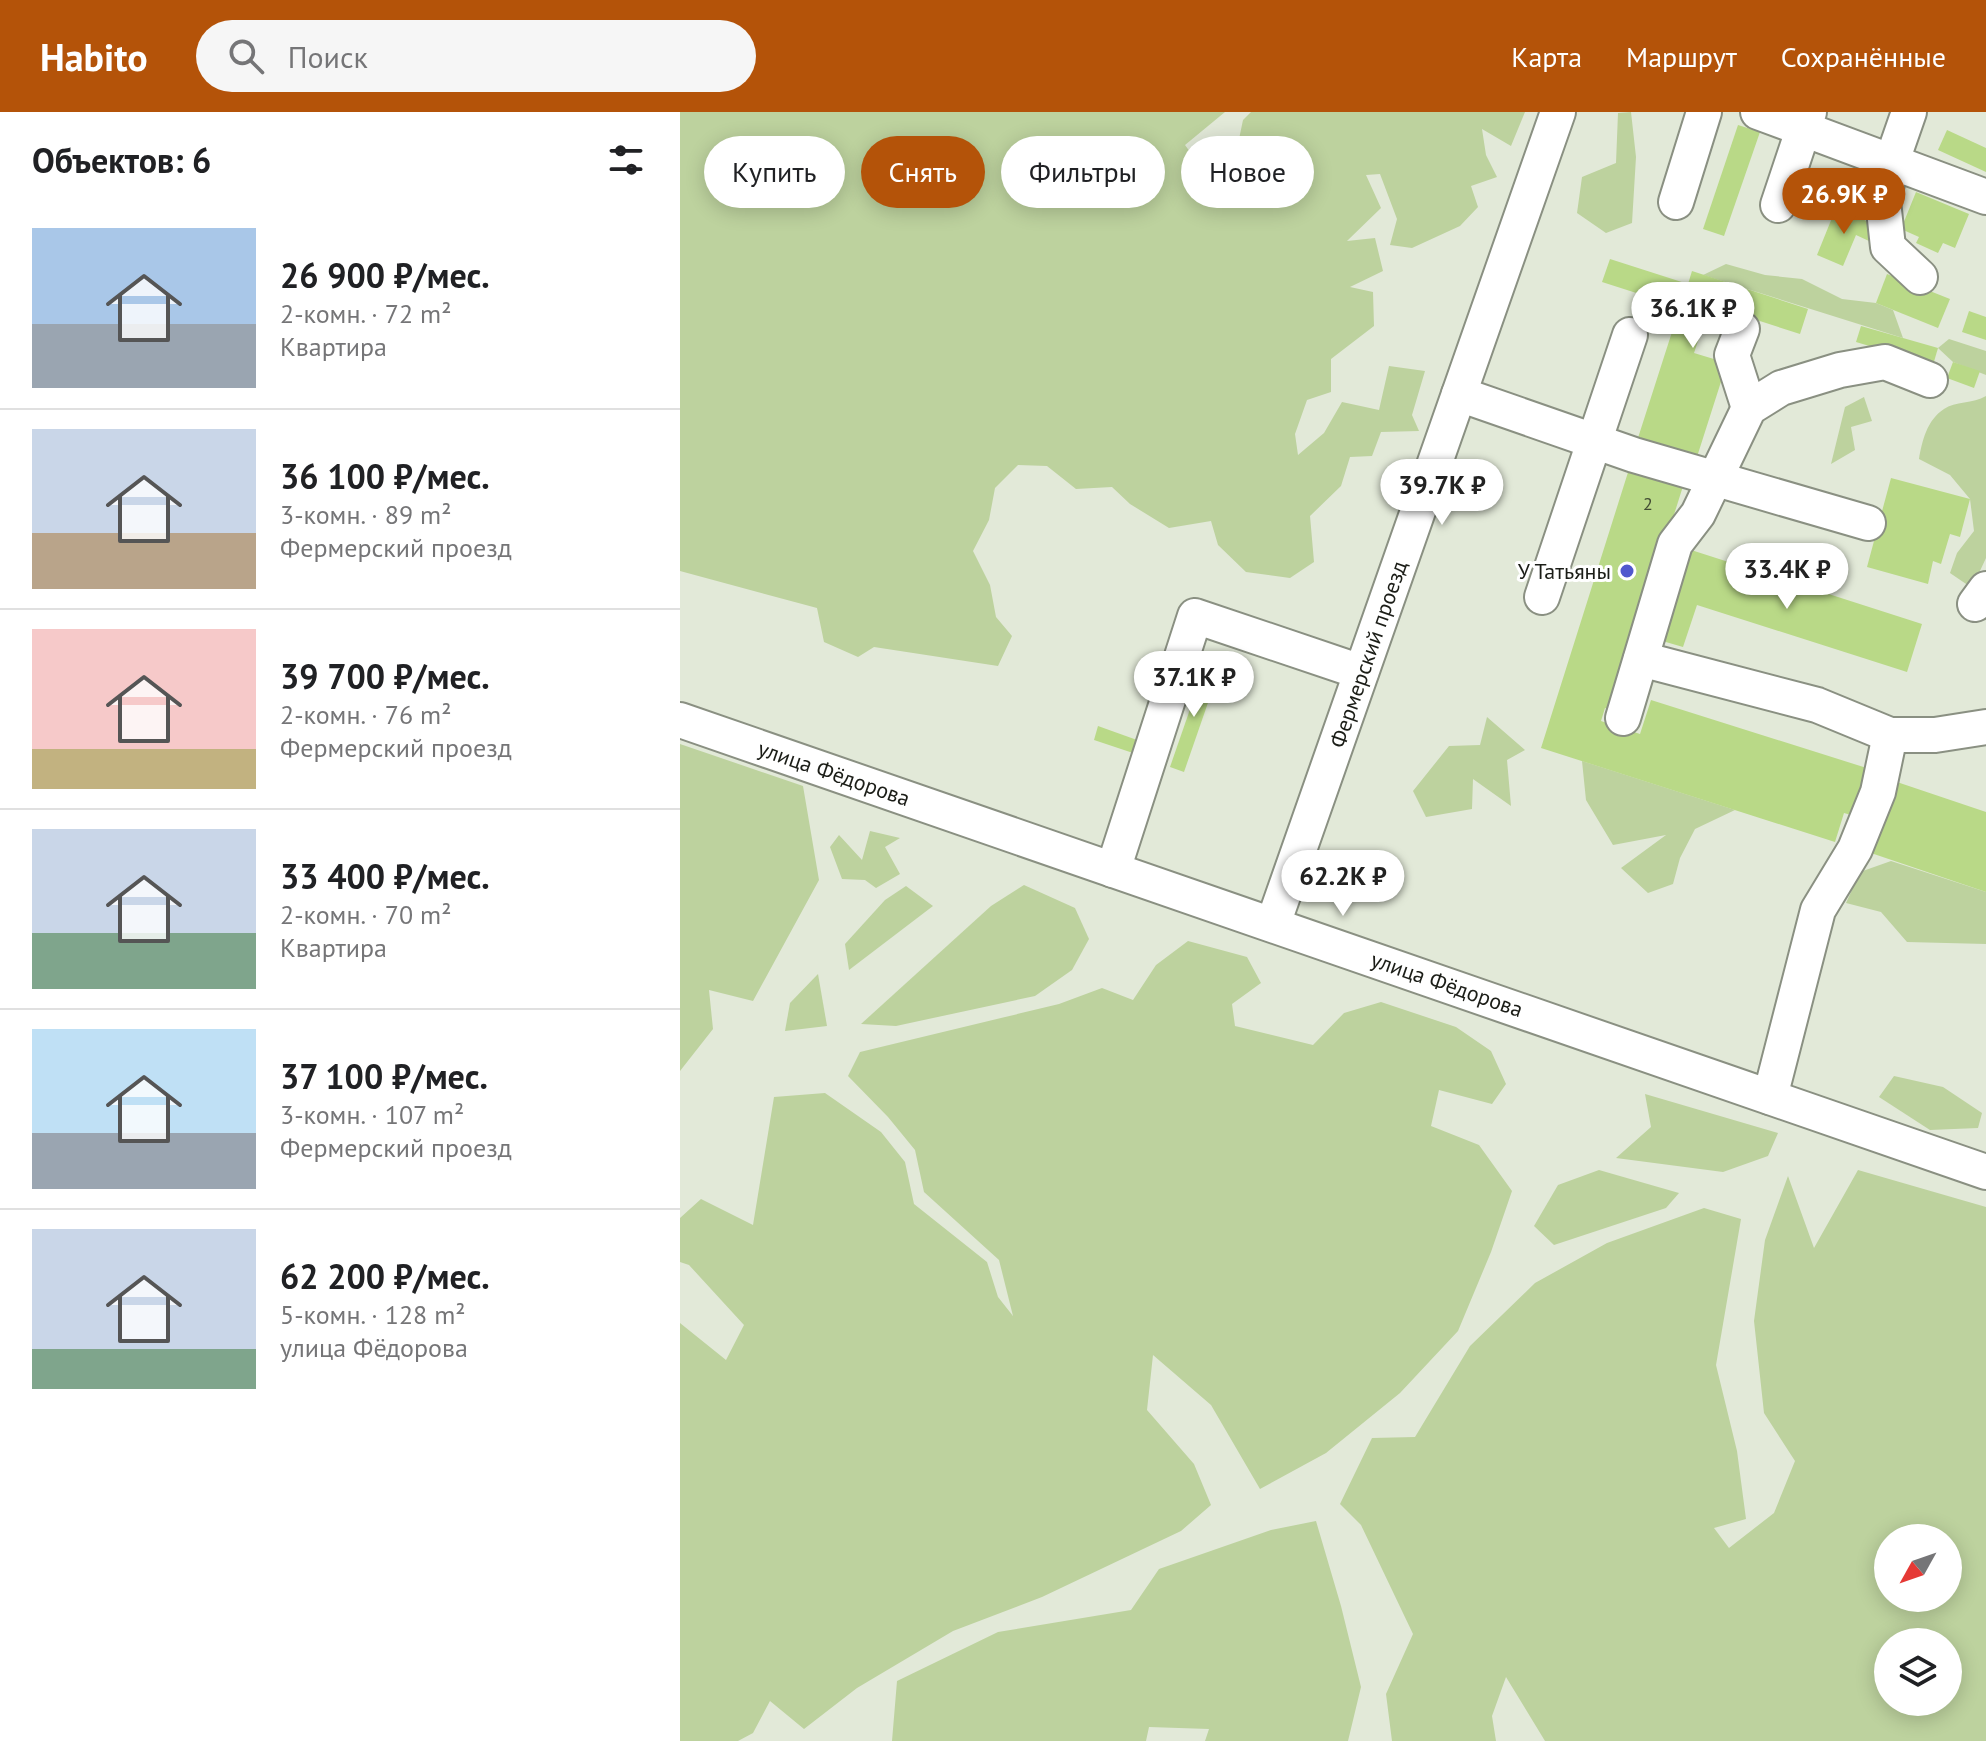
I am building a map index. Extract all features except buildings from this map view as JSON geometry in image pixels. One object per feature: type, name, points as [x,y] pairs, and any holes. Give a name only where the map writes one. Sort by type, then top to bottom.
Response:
[{"type":"street","name":"Фермерский проезд","points":[[1273,924],[1558,112]]},
{"type":"street","points":[[1676,202],[1704,112]]},
{"type":"street","points":[[1758,112],[1807,121],[1892,161],[1986,197]]},
{"type":"street","points":[[1909,112],[1892,161],[1883,201],[1888,247],[1920,277]]},
{"type":"street","points":[[1778,205],[1807,121]]},
{"type":"street","points":[[1742,329],[1732,355],[1749,408]]},
{"type":"street","points":[[1542,597],[1630,335]]},
{"type":"street","points":[[1623,718],[1675,544],[1698,514],[1749,408],[1781,388],[1840,370],[1885,362],[1930,380]]},
{"type":"street","points":[[1459,394],[1594,441],[1868,523]]},
{"type":"street","points":[[1113,870],[1195,616],[1361,672]]},
{"type":"street","points":[[1641,659],[1817,705],[1890,735],[1935,735],[1986,727]]},
{"type":"street","name":"улица Фёдорова","points":[[680,720],[1986,1172]]},
{"type":"street","points":[[1770,1097],[1818,910],[1855,849],[1878,792],[1890,735]]},
{"type":"green space","points":[[680,112],[1225,112],[1196,136],[1181,136],[1181,208],[1314,208],[1314,136],[1240,136],[1243,120],[1251,112],[1525,112],[1511,146],[1482,129],[1486,155],[1497,177],[1471,186],[1478,207],[1460,226],[1412,248],[1390,245],[1397,219],[1380,174],[1366,175],[1381,208],[1347,241],[1375,238],[1383,271],[1350,287],[1373,292],[1374,326],[1331,359],[1331,392],[1307,400],[1295,434],[1298,455],[1324,433],[1342,402],[1379,410],[1389,366],[1425,371],[1412,415],[1419,431],[1381,432],[1372,456],[1350,457],[1341,486],[1310,516],[1314,562],[1290,578],[1246,572],[1218,545],[1211,521],[1169,528],[1130,504],[1112,487],[1076,489],[1047,466],[1018,465],[995,488],[989,520],[973,551],[990,585],[996,617],[1012,636],[998,666],[874,647],[858,657],[824,642],[817,608],[680,571]]},
{"type":"green space","points":[[1631,112],[1636,157],[1632,223],[1606,233],[1577,213],[1582,177],[1616,163],[1618,113]]},
{"type":"green space","points":[[1726,264],[1765,275],[1802,279],[1842,299],[1876,303],[1893,310],[1903,338],[1703,275]]},
{"type":"green space","points":[[1949,339],[1986,351],[1986,375],[1953,362],[1938,348]]},
{"type":"green space","points":[[1986,396],[1986,558],[1972,588],[1950,573],[1957,553],[1974,531],[1970,499],[1950,475],[1919,459],[1926,431],[1938,414],[1948,406]]},
{"type":"green space","points":[[1864,397],[1872,421],[1851,427],[1855,450],[1831,464],[1845,407]]},
{"type":"green space","points":[[1487,717],[1525,750],[1507,760],[1511,806],[1473,779],[1472,809],[1426,817],[1413,791],[1449,746],[1480,745]]},
{"type":"green space","points":[[680,744],[803,786],[819,880],[753,1001],[709,990],[713,1029],[680,1071]]},
{"type":"green space","points":[[1582,761],[1735,810],[1695,829],[1680,858],[1673,884],[1648,893],[1621,868],[1666,835],[1613,845],[1586,800]]},
{"type":"green space","points":[[870,831],[900,838],[885,847],[900,874],[876,888],[865,880],[842,879],[830,847],[839,835],[862,860]]},
{"type":"green space","points":[[1891,861],[1986,892],[1986,944],[1907,942],[1881,912],[1846,903],[1860,872]]},
{"type":"green space","points":[[1024,885],[1075,908],[1089,939],[1072,970],[1035,996],[896,1026],[861,1024],[991,906]]},
{"type":"green space","points":[[906,886],[933,906],[849,970],[845,944],[885,900]]},
{"type":"green space","points":[[1188,941],[1247,957],[1261,983],[1232,1004],[1235,1026],[1313,1045],[1344,1013],[1381,1002],[1456,1027],[1491,1051],[1506,1084],[1492,1104],[1439,1090],[1431,1126],[1479,1145],[1512,1191],[1458,1331],[1400,1393],[1326,1453],[1260,1489],[1211,1405],[1153,1355],[1147,1410],[1194,1464],[1211,1505],[1181,1531],[1042,1597],[953,1631],[857,1688],[804,1729],[770,1701],[753,1733],[738,1741],[680,1741],[680,1323],[726,1360],[744,1325],[689,1265],[680,1262],[680,1218],[701,1199],[753,1225],[774,1097],[825,1093],[881,1132],[905,1162],[914,1204],[987,1262],[998,1297],[1013,1316],[999,1260],[924,1192],[915,1150],[848,1076],[860,1052],[1059,1004],[1102,988],[1133,1000],[1156,965]]},
{"type":"green space","points":[[818,974],[827,1026],[785,1031],[790,1003]]},
{"type":"green space","points":[[1894,1076],[1943,1087],[1982,1113],[1978,1128],[1930,1130],[1879,1097]]},
{"type":"green space","points":[[1645,1094],[1778,1133],[1768,1156],[1723,1172],[1616,1158],[1651,1127]]},
{"type":"green space","points":[[1599,1170],[1679,1193],[1666,1208],[1554,1245],[1534,1226],[1558,1185]]},
{"type":"green space","points":[[1858,1170],[1986,1207],[1986,1741],[1545,1741],[1506,1677],[1492,1716],[1496,1741],[1392,1741],[1386,1694],[1413,1634],[1361,1525],[1340,1504],[1372,1438],[1415,1437],[1470,1346],[1535,1283],[1607,1243],[1704,1208],[1741,1219],[1716,1365],[1737,1451],[1746,1519],[1714,1528],[1729,1548],[1774,1513],[1795,1461],[1764,1413],[1754,1321],[1765,1240],[1788,1176],[1814,1248]]},
{"type":"green space","points":[[1316,1521],[1361,1687],[1348,1741],[1205,1741],[1209,1729],[1149,1727],[1146,1741],[892,1741],[897,1681],[998,1632],[1131,1610],[1159,1569],[1271,1530]]},
{"type":"place","name":"У Татьяны","points":[[1627,571]]}]
